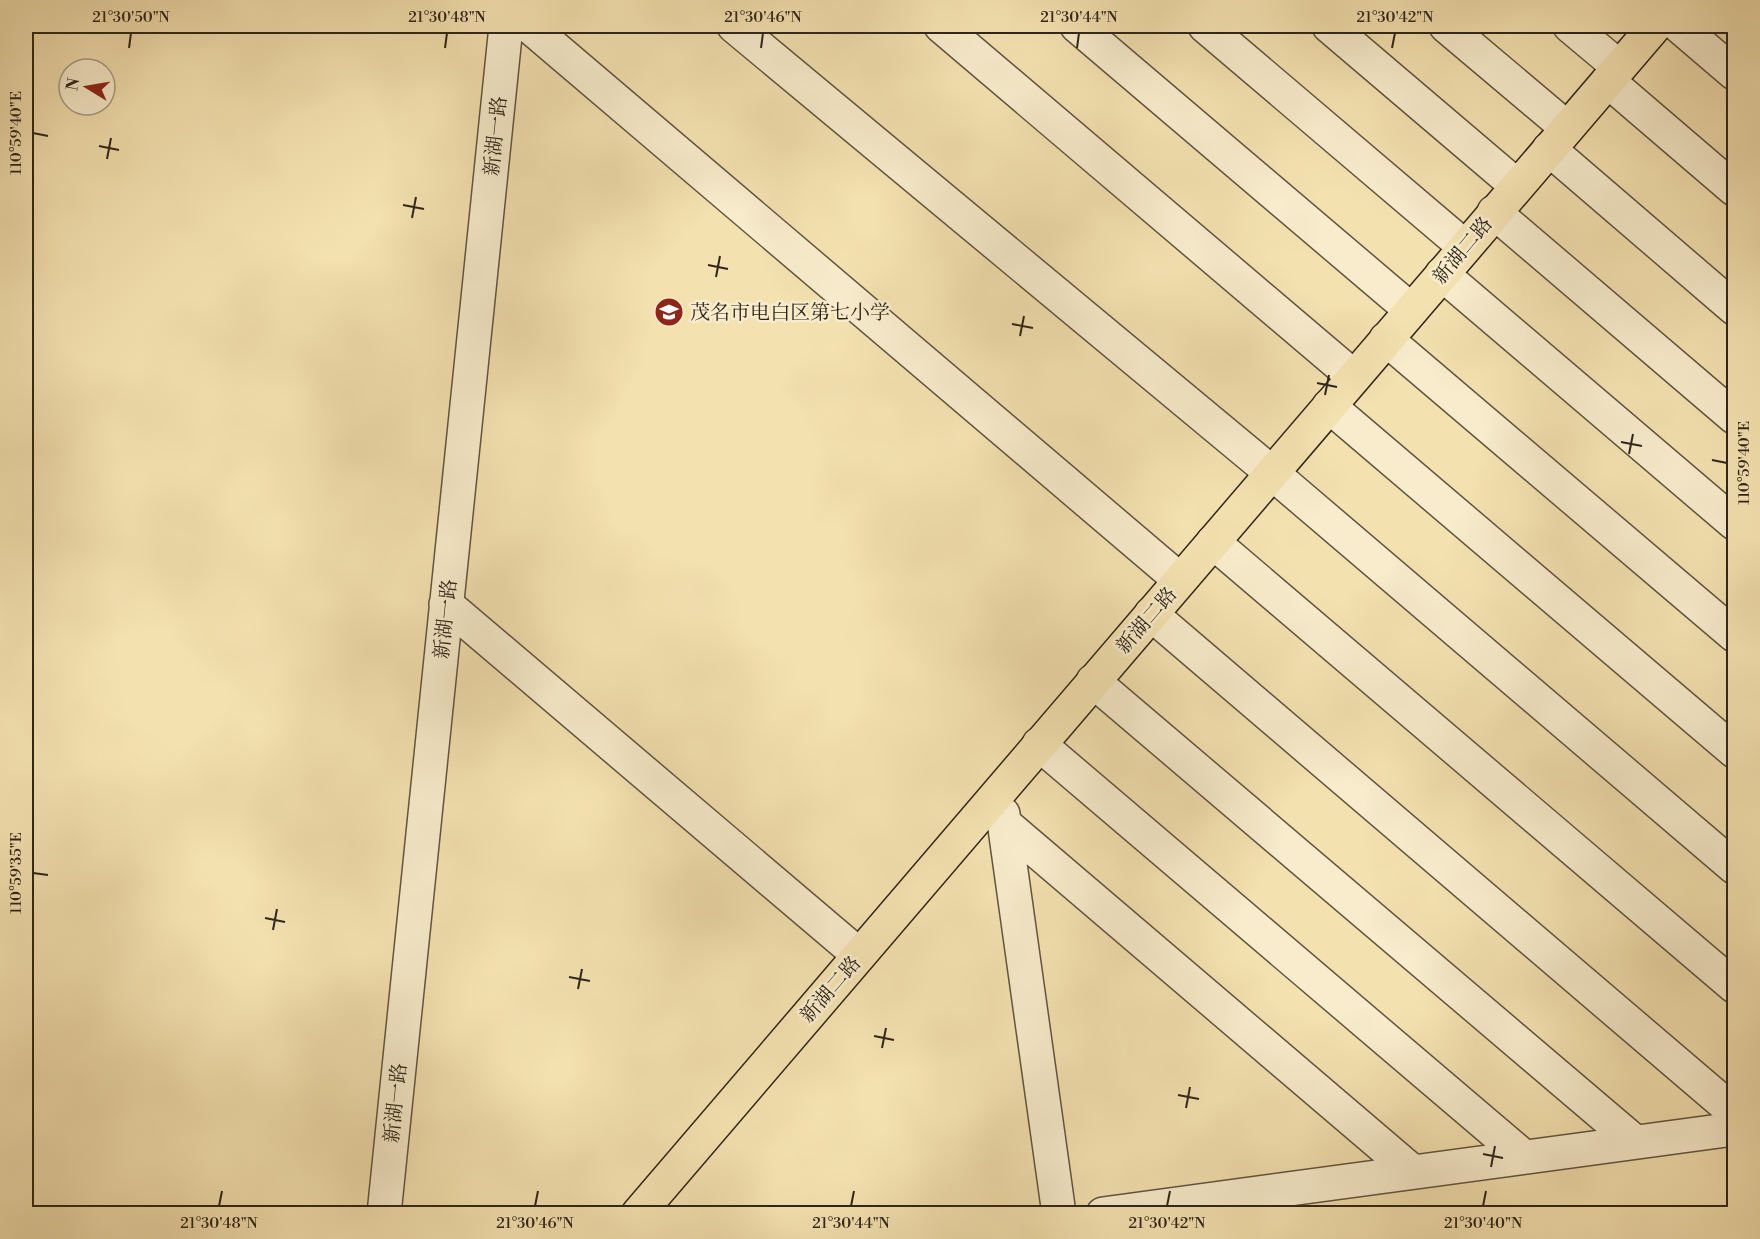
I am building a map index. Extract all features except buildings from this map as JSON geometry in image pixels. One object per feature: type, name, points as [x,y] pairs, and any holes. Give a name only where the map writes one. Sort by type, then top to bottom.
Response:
[{"type":"main road","name":"新湖二路","points":[[638,1214],[1655,26]]},
{"type":"street","name":"新湖一路","points":[[384,1214],[506,26]]},
{"type":"street","points":[[529,26],[1180,580]]},
{"type":"street","points":[[734,26],[1272,473],[1734,867]]},
{"type":"street","points":[[941,26],[1354,377]]},
{"type":"street","points":[[1077,26],[1411,310]]},
{"type":"street","points":[[1205,26],[1465,247]]},
{"type":"street","points":[[1329,26],[1517,186]]},
{"type":"street","points":[[1446,26],[1558,139],[1734,308]]},
{"type":"street","points":[[1570,26],[1613,74],[1734,189]]},
{"type":"street","points":[[1679,26],[1734,73]]},
{"type":"street","points":[[1494,212],[1734,417]]},
{"type":"street","points":[[1442,274],[1734,523]]},
{"type":"street","points":[[1386,339],[1734,635]]},
{"type":"street","points":[[1329,406],[1734,751]]},
{"type":"street","points":[[1213,542],[1734,986]]},
{"type":"street","points":[[447,604],[859,955]]},
{"type":"street","points":[[1151,614],[1734,1112]]},
{"type":"street","points":[[1093,681],[1635,1142]]},
{"type":"street","points":[[1039,744],[1524,1157]]},
{"type":"street","points":[[1000,790],[1059,1214]]},
{"type":"street","points":[[1005,824],[1413,1172]]},
{"type":"street","points":[[1103,1214],[1734,1129]]},
{"type":"place","name":"茂名市电白区第七小学","points":[[669,312]]}]
